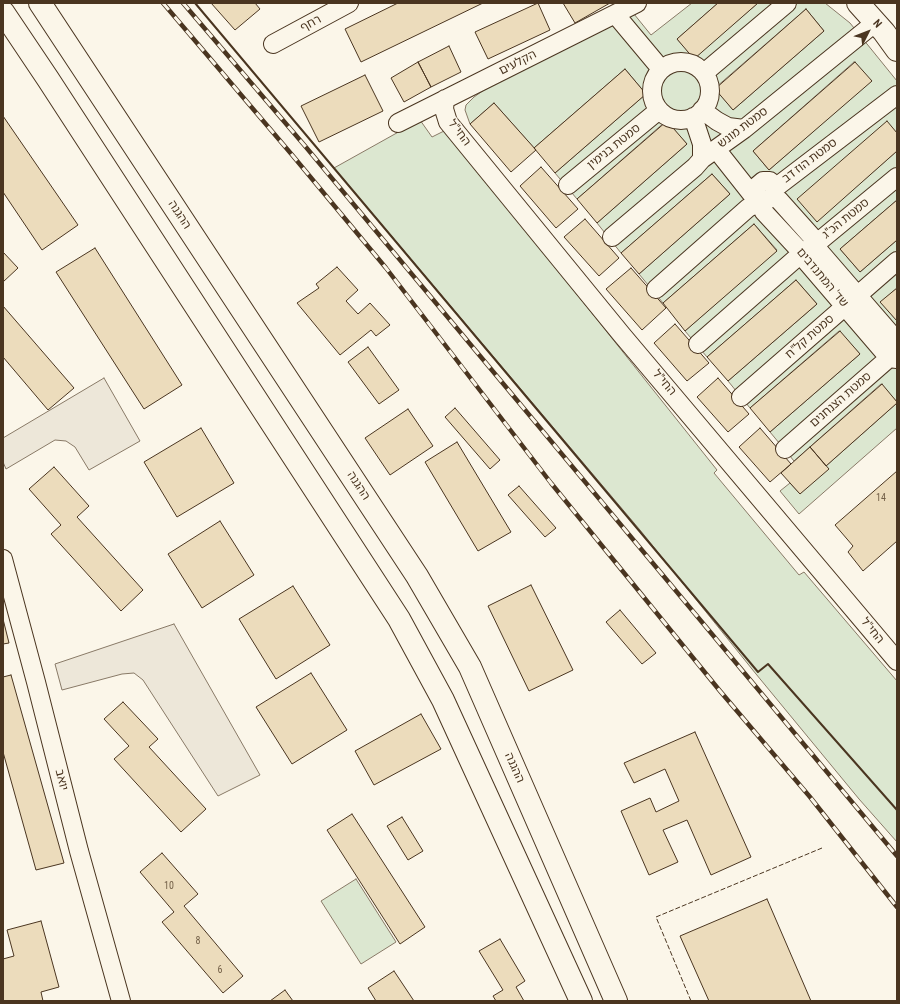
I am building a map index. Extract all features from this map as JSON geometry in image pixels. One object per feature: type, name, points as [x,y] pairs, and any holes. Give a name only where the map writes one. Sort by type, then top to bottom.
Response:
[{"type":"main road","name":"ההגנה","points":[[40,3],[417,576],[470,667],[616,1001]]},
{"type":"main road","points":[[858,3],[876,22],[897,50]]},
{"type":"main road","points":[[3,12],[399,619],[443,700],[581,1001]]},
{"type":"street","name":"רחף","points":[[273,44],[349,3]]},
{"type":"street","name":"הקלעים","points":[[398,123],[637,3]]},
{"type":"street","points":[[704,73],[787,3]]},
{"type":"street","points":[[615,14],[661,69]]},
{"type":"street","name":"סמטת מונש","points":[[612,237],[695,168],[709,154],[744,129],[876,22]]},
{"type":"street","points":[[679,62],[688,63],[697,67],[704,73],[710,90],[709,100],[698,114],[680,120],[670,118],[662,113],[652,96],[652,87],[661,69],[670,64],[679,62]]},
{"type":"street","name":"סמטת הוז דב","points":[[656,289],[748,208],[756,204],[765,195],[897,95]]},
{"type":"street","name":"החי\"ל","points":[[446,99],[444,109],[448,122],[622,335],[897,661]]},
{"type":"street","name":"סמטת בנימין","points":[[568,185],[660,110]]},
{"type":"street","points":[[698,114],[728,126],[744,129]]},
{"type":"street","points":[[698,114],[702,144],[709,154]]},
{"type":"street","name":"שד' המתנדבים","points":[[709,154],[765,195],[764,212],[802,253],[851,301],[897,341]]},
{"type":"street","name":"סמטת הכ\"ג","points":[[698,344],[802,253],[817,243],[897,178]]},
{"type":"street","name":"סמטת קל\"ח","points":[[741,397],[897,261]]},
{"type":"street","name":"שד' המתנדבים","points":[[851,301],[894,356]]},
{"type":"street","name":"סמטת הצנחנים","points":[[785,449],[894,356]]},
{"type":"street","name":"יואב","points":[[3,559],[79,851],[121,1001]]},
{"type":"green space","points":[[692,3],[718,3],[677,39],[694,58],[758,3],[825,3],[850,23],[897,81],[897,133],[817,221],[897,151],[897,200],[840,249],[860,272],[897,240],[897,288],[881,302],[897,321],[897,402],[881,384],[794,461],[770,432],[860,354],[839,331],[750,408],[728,381],[817,304],[796,280],[707,357],[685,331],[777,250],[754,224],[663,303],[639,274],[730,194],[712,174],[621,253],[597,223],[687,144],[666,121],[577,199],[555,173],[646,94],[625,69],[534,148],[494,103],[470,124],[465,110],[466,105],[474,97],[498,80],[634,14],[651,35]],"holes":[[[806,9],[824,31],[733,110],[715,88]],[[854,62],[871,81],[769,170],[753,151]]]},
{"type":"green space","points":[[420,120],[432,137],[446,130],[717,470],[714,473],[799,575],[804,572],[897,681],[897,842],[859,799],[756,674],[640,530],[334,168]]},
{"type":"green space","points":[[897,403],[897,428],[799,514],[780,491],[790,483],[800,494],[826,466]]},
{"type":"green space","points":[[356,879],[396,942],[361,964],[321,901]]},
{"type":"shaded area","points":[[104,378],[140,441],[89,470],[75,447],[66,441],[55,440],[6,469],[3,462],[3,438]]},
{"type":"shaded area","points":[[174,624],[260,775],[218,796],[143,680],[134,673],[122,674],[62,690],[55,664]]},
{"type":"building","points":[[211,3],[255,3],[260,9],[235,30]]},
{"type":"building","points":[[398,3],[483,3],[361,62],[345,29]]},
{"type":"building","points":[[538,3],[550,30],[488,59],[475,32]]},
{"type":"building","points":[[563,3],[610,3],[575,23]]},
{"type":"building","points":[[718,3],[758,3],[694,59],[677,39]]},
{"type":"building","points":[[806,9],[824,31],[733,110],[715,89]]},
{"type":"building","points":[[449,46],[461,72],[431,87],[418,62]]},
{"type":"building","points":[[418,62],[431,87],[404,102],[391,78]]},
{"type":"building","points":[[855,62],[872,81],[769,170],[753,151]]},
{"type":"building","points":[[625,69],[646,94],[555,173],[534,148]]},
{"type":"building","points":[[365,75],[383,111],[319,142],[301,106]]},
{"type":"building","points":[[494,103],[536,150],[511,172],[470,124]]},
{"type":"building","points":[[3,116],[78,225],[42,250],[3,192]]},
{"type":"building","points":[[667,121],[687,144],[597,223],[577,199]]},
{"type":"building","points":[[887,121],[897,133],[897,151],[817,222],[797,199]]},
{"type":"building","points":[[541,167],[578,209],[556,228],[520,186]]},
{"type":"building","points":[[712,174],[730,194],[639,274],[621,253]]},
{"type":"building","points":[[897,200],[897,240],[860,272],[840,249]]},
{"type":"building","points":[[585,219],[619,258],[599,276],[564,237]]},
{"type":"building","points":[[754,224],[777,251],[685,331],[663,303]]},
{"type":"building","points":[[95,248],[182,385],[144,409],[56,272]]},
{"type":"building","points":[[3,252],[18,268],[3,282]]},
{"type":"building","points":[[337,267],[358,290],[346,301],[358,314],[370,303],[390,325],[376,336],[371,330],[340,355],[297,303],[319,288],[316,284]]},
{"type":"building","points":[[631,268],[666,308],[642,330],[606,289]]},
{"type":"building","points":[[796,280],[817,304],[728,381],[707,357]]},
{"type":"building","points":[[897,288],[897,321],[880,302]]},
{"type":"building","points":[[3,306],[74,388],[48,410],[3,357]]},
{"type":"building","points":[[675,324],[709,363],[687,381],[654,343]]},
{"type":"building","points":[[840,331],[860,354],[770,432],[750,408]]},
{"type":"building","points":[[368,347],[399,390],[379,404],[348,362]]},
{"type":"building","points":[[718,378],[749,414],[728,432],[697,397]]},
{"type":"building","points":[[882,384],[897,403],[826,466],[810,447]]},
{"type":"building","points":[[455,408],[500,460],[490,469],[445,417]]},
{"type":"building","points":[[408,409],[433,446],[390,475],[365,438]]},
{"type":"building","points":[[201,428],[234,483],[177,517],[144,462]]},
{"type":"building","points":[[760,428],[791,464],[770,482],[739,447]]},
{"type":"building","points":[[457,442],[511,532],[478,551],[425,462]]},
{"type":"building","points":[[810,447],[829,469],[800,494],[781,473]]},
{"type":"building","points":[[54,467],[89,506],[77,517],[143,590],[121,611],[51,534],[61,525],[29,489]]},
{"type":"building","points":[[897,471],[897,541],[863,571],[848,552],[853,546],[835,525]]},
{"type":"building","points":[[519,486],[556,528],[545,537],[508,495]]},
{"type":"building","points":[[220,521],[254,575],[202,608],[168,554]]},
{"type":"building","points":[[531,585],[573,670],[529,691],[488,606]]},
{"type":"building","points":[[293,586],[330,645],[276,679],[239,619]]},
{"type":"building","points":[[620,610],[656,653],[642,664],[606,622]]},
{"type":"building","points":[[3,619],[9,643],[3,644]]},
{"type":"building","points":[[311,673],[347,730],[292,764],[256,707]]},
{"type":"building","points":[[11,675],[64,863],[36,870],[3,752],[3,677]]},
{"type":"building","points":[[123,702],[158,739],[149,747],[206,809],[181,832],[114,759],[129,746],[104,719]]},
{"type":"building","points":[[421,714],[441,749],[374,785],[355,751]]},
{"type":"building","points":[[695,732],[751,857],[711,875],[687,820],[663,830],[678,862],[649,875],[621,811],[650,798],[656,812],[679,801],[665,769],[634,783],[624,763]]},
{"type":"building","points":[[352,814],[425,927],[400,944],[327,830]]},
{"type":"building","points":[[402,817],[423,851],[408,860],[387,826]]},
{"type":"building","points":[[162,853],[198,894],[184,906],[243,976],[223,993],[162,922],[174,912],[140,872]]},
{"type":"building","points":[[767,899],[811,1001],[709,1001],[680,936]]},
{"type":"building","points":[[41,921],[59,987],[41,992],[43,1001],[3,1001],[3,959],[14,956],[7,930]]},
{"type":"building","points":[[500,939],[525,981],[516,987],[524,1001],[496,1001],[493,996],[503,990],[479,951]]},
{"type":"building","points":[[394,971],[414,1001],[376,1001],[368,988]]},
{"type":"building","points":[[285,990],[293,1001],[270,1001]]},
{"type":"railway","points":[[163,3],[386,268],[551,483],[720,691],[810,797],[897,907]]},
{"type":"railway","points":[[183,3],[305,146],[897,856]]},
{"type":"fence","points":[[691,1001],[656,917],[822,848]]},
{"type":"wall","points":[[195,3],[758,672],[768,664],[897,810]]}]
